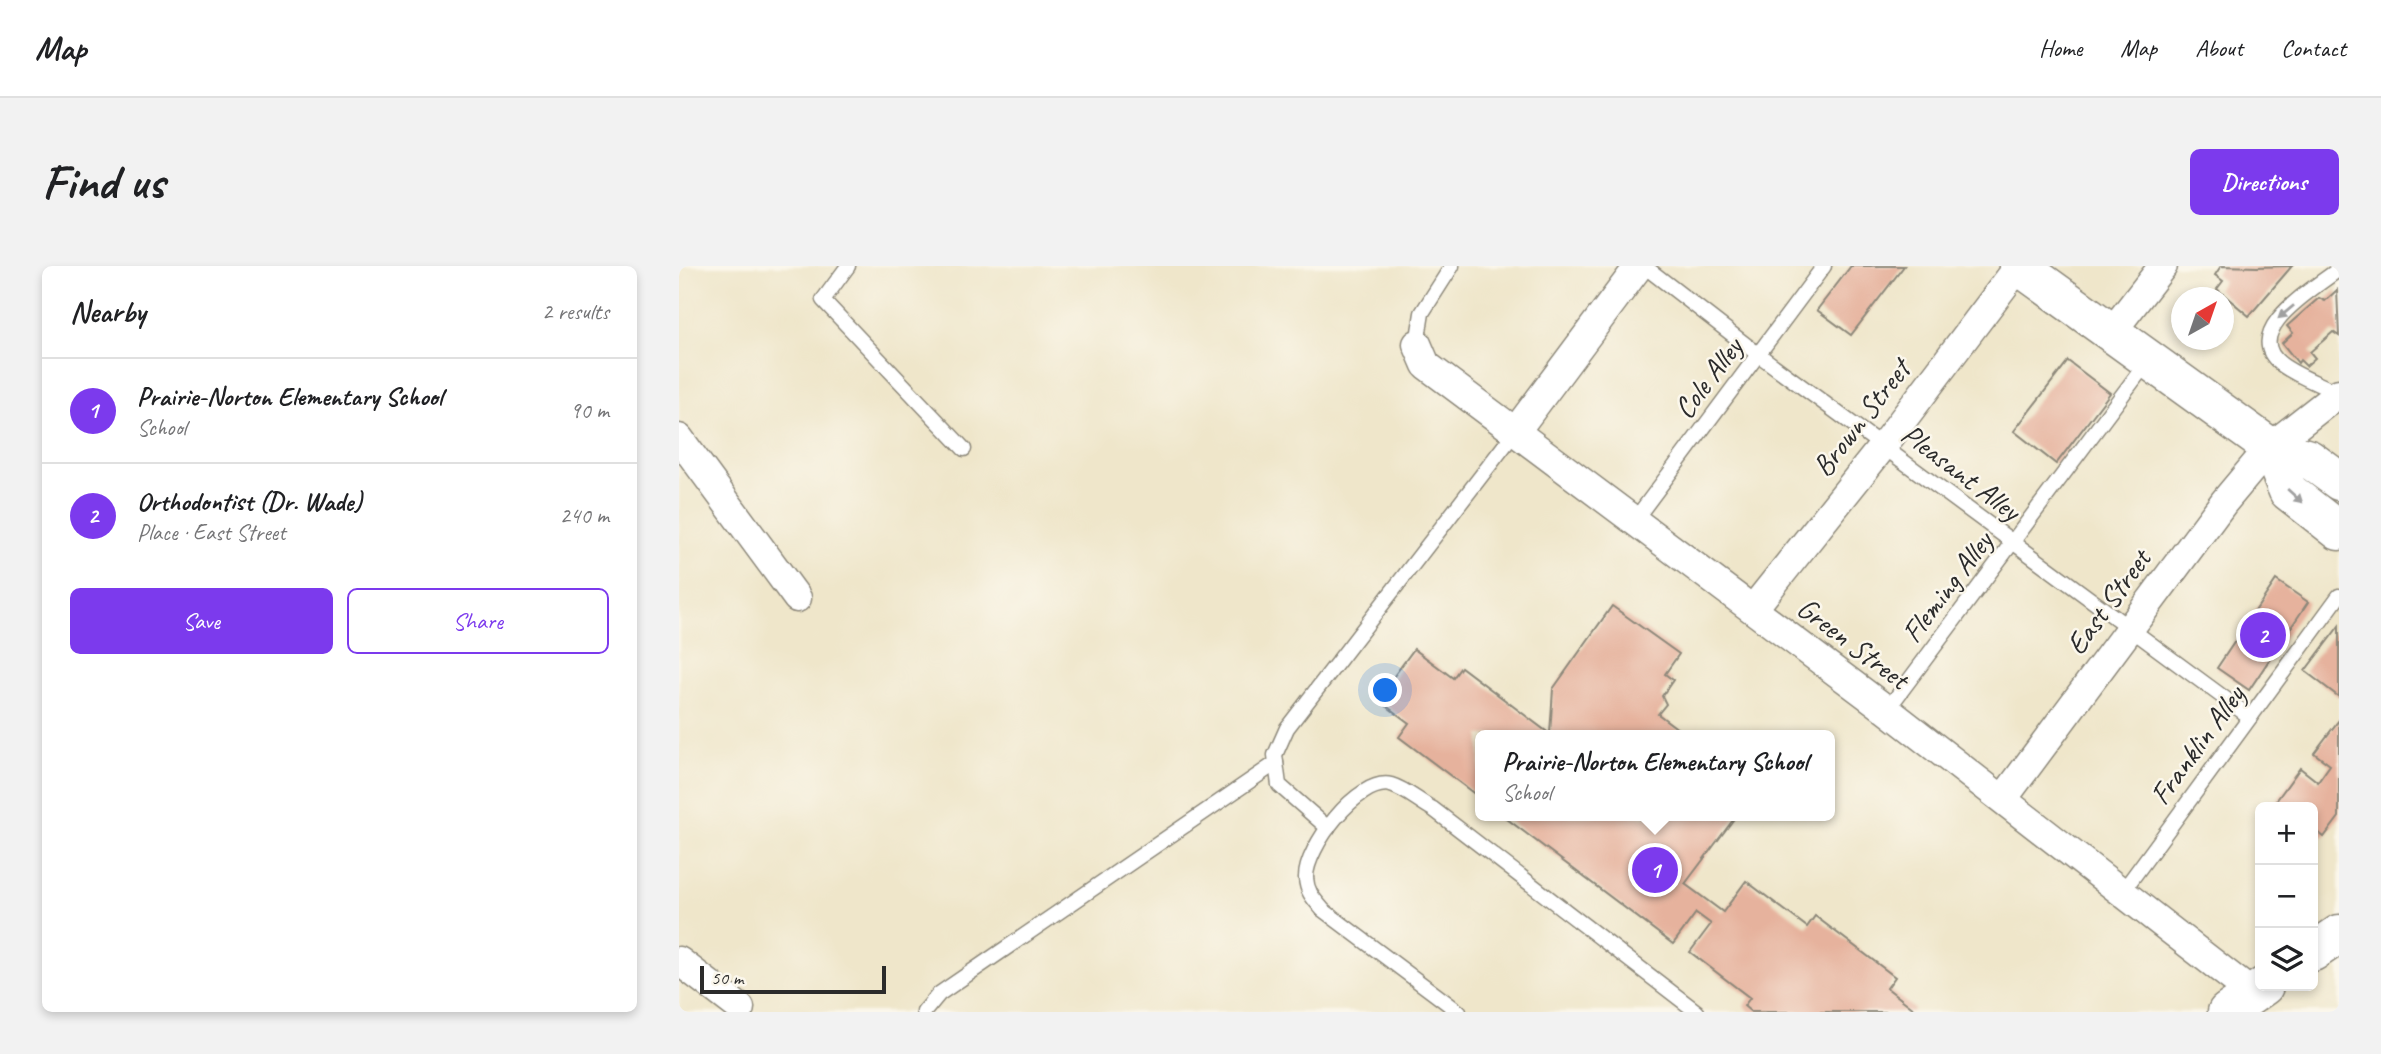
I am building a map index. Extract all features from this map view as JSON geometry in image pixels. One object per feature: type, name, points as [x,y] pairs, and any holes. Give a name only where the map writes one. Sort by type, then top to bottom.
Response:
[{"type":"main road","points":[[2019,266],[2270,447],[2309,458],[2339,481]]},
{"type":"main road","points":[[2270,447],[2288,491],[2339,531]]},
{"type":"street","points":[[1515,432],[1641,266]]},
{"type":"street","name":"Brown Street","points":[[1753,609],[1883,446],[2019,266]]},
{"type":"street","points":[[2111,333],[2163,266]]},
{"type":"street","name":"Green Street","points":[[1417,344],[1426,365],[1887,710],[2123,891],[2248,997]]},
{"type":"street","name":"East Street","points":[[2003,799],[2224,502],[2270,447],[2339,394]]},
{"type":"street","points":[[679,438],[688,470],[797,598]]},
{"type":"street","points":[[679,961],[740,1008]]},
{"type":"lane","points":[[848,266],[823,300],[964,449]]},
{"type":"lane","points":[[1417,344],[1422,313],[1452,266]]},
{"type":"lane","name":"Pleasant Alley","points":[[1641,266],[2250,717]]},
{"type":"lane","name":"Cole Alley","points":[[1634,521],[1824,266]]},
{"type":"lane","points":[[2339,269],[2279,317],[2269,330],[2268,341],[2271,354],[2282,365],[2339,394]]},
{"type":"lane","name":"Fleming Alley","points":[[1887,710],[2148,361]]},
{"type":"lane","points":[[1328,828],[1279,785],[1275,755],[1287,728],[1515,432]]},
{"type":"lane","name":"Franklin Alley","points":[[2123,891],[2339,596]]},
{"type":"lane","points":[[924,1012],[939,994],[1276,762]]},
{"type":"lane","points":[[1459,1012],[1323,910],[1308,894],[1306,875],[1328,828],[1356,796],[1374,786],[1390,785],[1433,809],[1697,1012]]},
{"type":"building","points":[[1851,266],[1904,266],[1851,335],[1817,310]]},
{"type":"building","points":[[2221,266],[2292,266],[2249,316],[2234,303],[2234,287],[2218,287],[2223,281],[2215,275]]},
{"type":"building","points":[[2337,290],[2339,336],[2333,332],[2310,352],[2315,358],[2306,366],[2300,360],[2298,363],[2282,343],[2293,333],[2287,326],[2319,298],[2325,301]]},
{"type":"building","points":[[2068,361],[2110,393],[2056,464],[2014,431]]},
{"type":"building","points":[[2276,580],[2308,602],[2249,690],[2217,668]]},
{"type":"building","points":[[1612,606],[1679,654],[1665,674],[1673,680],[1662,696],[1666,704],[1658,714],[1679,730],[1550,730],[1553,689]]},
{"type":"building","points":[[2339,626],[2339,697],[2305,671]]},
{"type":"building","points":[[1414,649],[1453,678],[1461,667],[1545,730],[1475,730],[1475,794],[1399,737],[1409,723],[1377,699]]},
{"type":"building","points":[[2339,720],[2339,817],[2324,837],[2318,832],[2318,802],[2276,801],[2300,768],[2318,782],[2330,765],[2314,753]]},
{"type":"building","points":[[1510,821],[1732,821],[1685,884],[1723,912],[1746,881],[1807,927],[1815,916],[1895,977],[1887,988],[1914,1009],[1911,1012],[1751,1012],[1744,1006],[1750,998],[1690,952],[1711,924],[1696,913],[1673,944]]},
{"type":"place","name":"Orthodontist (Dr. Wade)","points":[[2263,635]]},
{"type":"place","name":"Prairie-Norton Elementary School","points":[[1655,870]]}]
